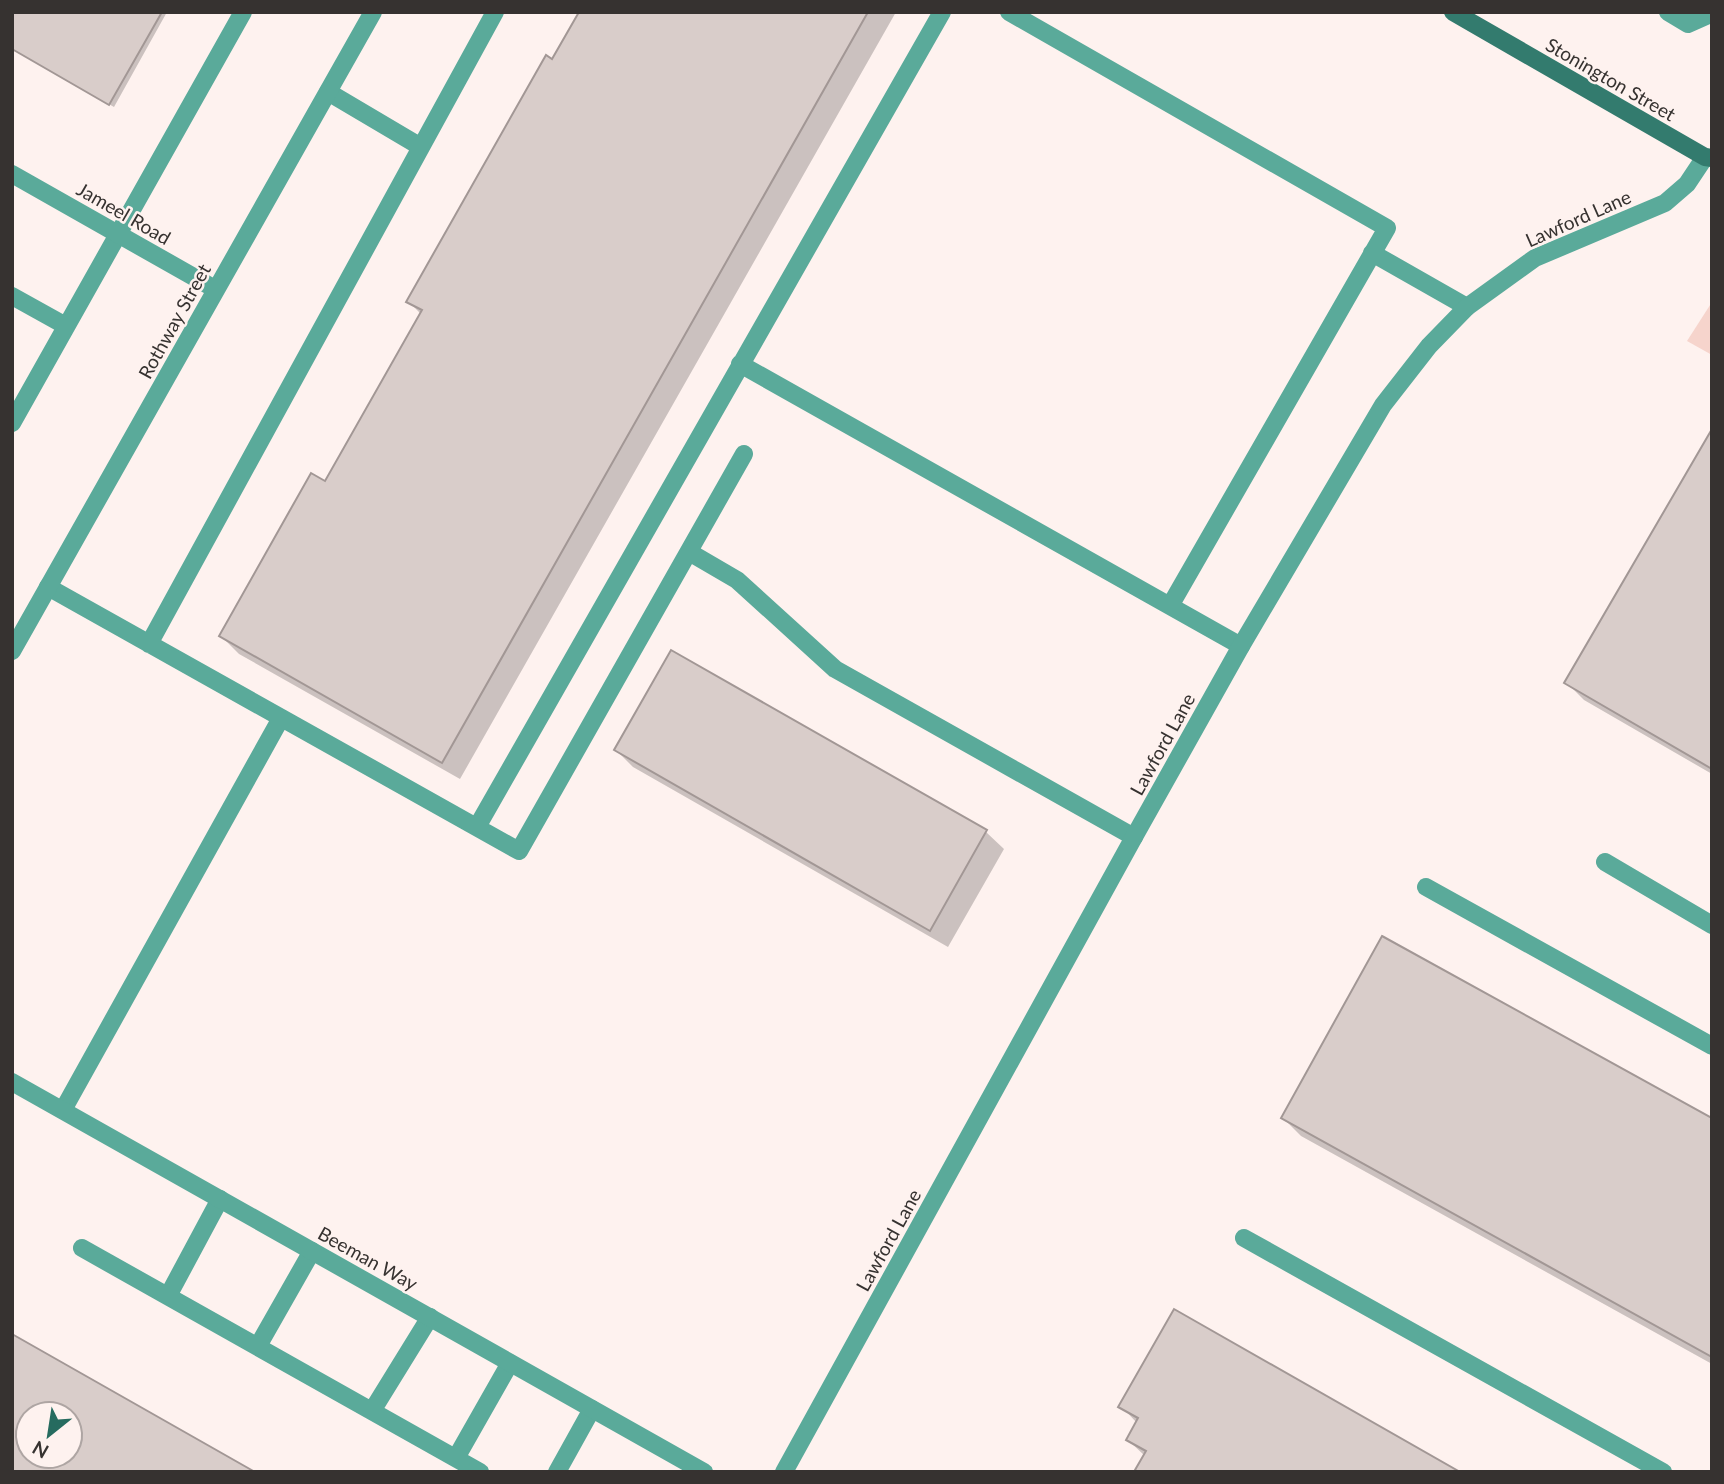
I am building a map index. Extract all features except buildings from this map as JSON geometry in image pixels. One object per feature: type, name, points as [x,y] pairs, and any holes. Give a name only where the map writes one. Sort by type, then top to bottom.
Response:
[{"type":"street","points":[[12,423],[243,12]]},
{"type":"street","name":"Rothway Street","points":[[12,651],[373,12]]},
{"type":"street","points":[[149,644],[495,12]]},
{"type":"street","points":[[477,827],[942,12]]},
{"type":"street","points":[[1009,12],[1387,228],[1170,606]]},
{"type":"street","name":"Stonington Street","points":[[1453,12],[1709,158]]},
{"type":"street","points":[[1668,12],[1688,24],[1706,16],[1707,12]]},
{"type":"street","points":[[328,92],[421,147]]},
{"type":"street","name":"Lawford Lane","points":[[784,1472],[1241,646],[1383,405],[1429,346],[1467,307],[1535,258],[1665,203],[1687,184],[1709,158]]},
{"type":"street","name":"Jameel Road","points":[[12,174],[215,289]]},
{"type":"street","points":[[1372,253],[1467,307]]},
{"type":"street","points":[[12,296],[66,326]]},
{"type":"street","points":[[740,364],[1241,646]]},
{"type":"street","points":[[48,587],[519,851],[744,454]]},
{"type":"street","points":[[689,552],[737,580],[835,669],[1134,837]]},
{"type":"street","points":[[63,1110],[281,718]]},
{"type":"street","points":[[1605,862],[1712,925]]},
{"type":"street","points":[[1426,887],[1712,1046]]},
{"type":"street","name":"Beeman Way","points":[[12,1082],[704,1472]]},
{"type":"street","points":[[168,1296],[220,1199]]},
{"type":"street","points":[[1244,1238],[1663,1472]]},
{"type":"street","points":[[82,1248],[480,1472]]},
{"type":"street","points":[[258,1346],[312,1251]]},
{"type":"street","points":[[372,1411],[430,1317]]},
{"type":"street","points":[[456,1458],[510,1363]]},
{"type":"street","points":[[557,1472],[592,1409]]},
{"type":"shaded area","points":[[1712,302],[1712,355],[1687,341]]}]
